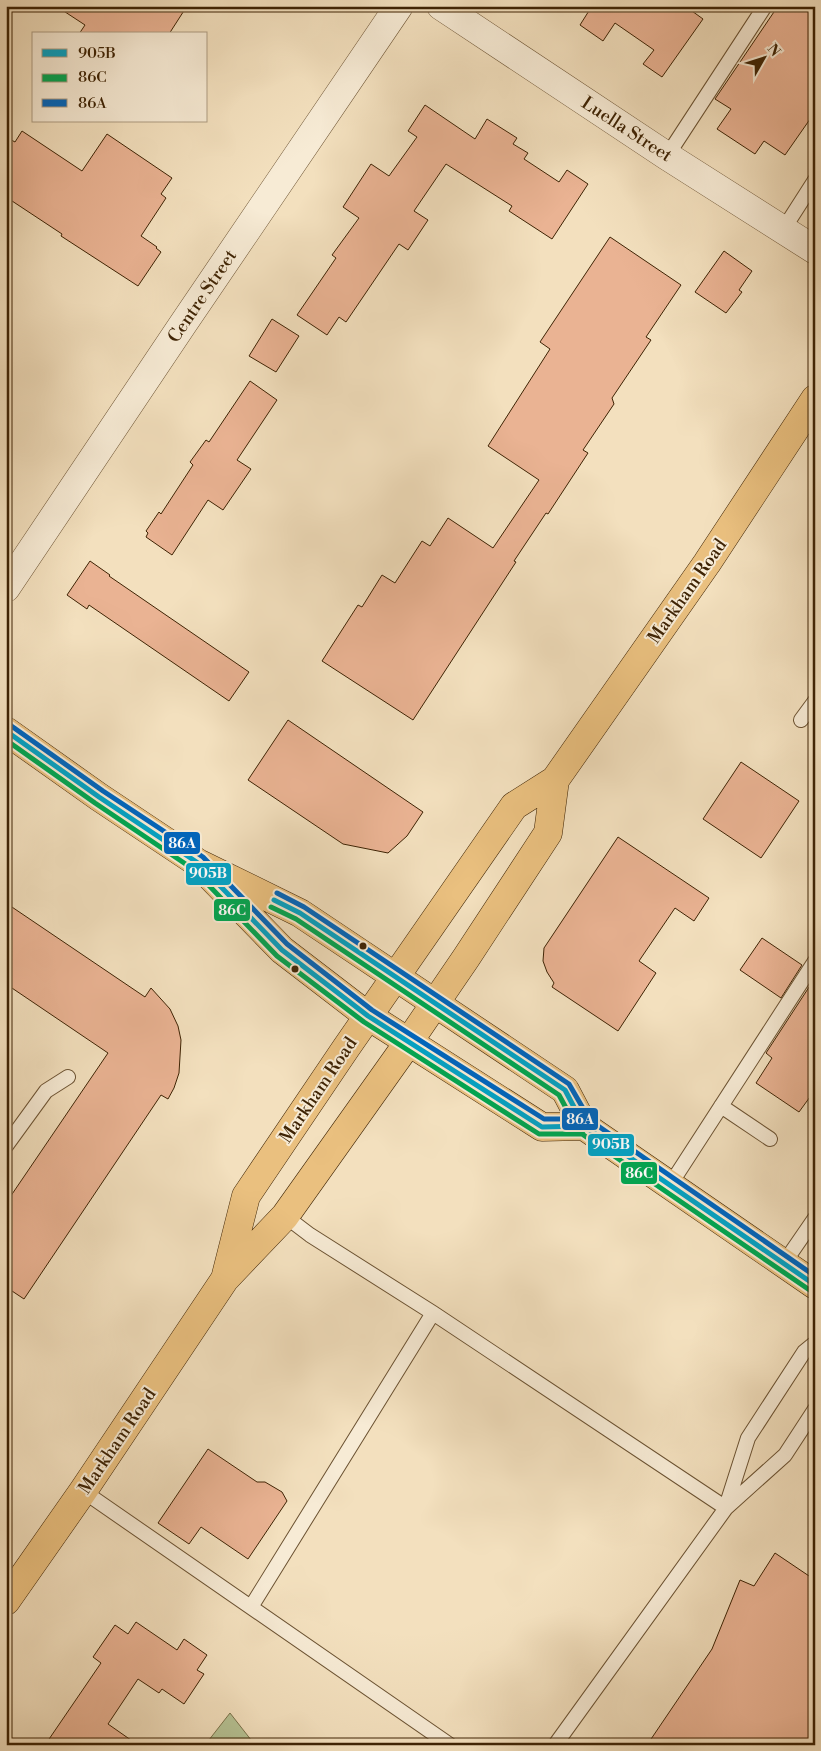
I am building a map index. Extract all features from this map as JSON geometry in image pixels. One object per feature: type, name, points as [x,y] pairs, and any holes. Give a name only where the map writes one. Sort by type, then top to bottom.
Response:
[{"type":"main road","name":"Markham Road","points":[[225,1280],[246,1196],[514,806],[555,780],[706,562],[815,399]]},
{"type":"main road","points":[[6,731],[198,863],[300,913],[565,1090],[584,1126],[815,1285]]},
{"type":"main road","name":"Markham Road","points":[[6,1601],[84,1491],[225,1280],[285,1216],[408,1043],[548,833],[555,780]]},
{"type":"main road","points":[[198,863],[282,950],[368,1016],[542,1127],[584,1126]]},
{"type":"street","name":"Centre Street","points":[[6,588],[399,6]]},
{"type":"street","name":"Luella Street","points":[[441,6],[667,156],[815,250]]},
{"type":"lane","points":[[667,156],[766,6]]},
{"type":"lane","points":[[783,230],[815,180]]},
{"type":"lane","points":[[801,720],[815,701]]},
{"type":"lane","points":[[670,1185],[815,961]]},
{"type":"lane","points":[[6,1146],[46,1091],[68,1077]]},
{"type":"lane","points":[[721,1106],[770,1139]]},
{"type":"lane","points":[[285,1216],[310,1235],[434,1313],[726,1508]]},
{"type":"lane","points":[[784,1264],[815,1218]]},
{"type":"lane","points":[[251,1608],[434,1313]]},
{"type":"lane","points":[[726,1508],[748,1438],[804,1352],[815,1343]]},
{"type":"lane","points":[[555,1745],[726,1508],[785,1455],[815,1408]]},
{"type":"lane","points":[[84,1491],[450,1745]]},
{"type":"green space","points":[[230,1713],[255,1745],[205,1745]]},
{"type":"building","points":[[56,6],[187,6],[170,32],[80,32],[85,25]]},
{"type":"building","points":[[592,6],[685,6],[703,19],[662,77],[643,64],[654,50],[615,23],[603,41],[580,25]]},
{"type":"building","points":[[778,6],[815,6],[815,112],[785,155],[764,141],[755,154],[717,129],[731,109],[715,99]]},
{"type":"building","points":[[425,105],[475,139],[487,119],[517,138],[513,144],[528,153],[524,159],[559,182],[567,170],[588,184],[552,239],[509,211],[512,206],[446,164],[414,211],[428,220],[408,250],[399,244],[346,322],[339,317],[327,335],[297,315],[336,258],[332,255],[359,218],[343,207],[371,164],[389,176],[417,137],[408,131]]},
{"type":"building","points":[[22,131],[82,171],[107,134],[172,178],[161,194],[166,198],[141,236],[161,252],[138,286],[61,236],[62,234],[6,197],[6,137],[15,142]]},
{"type":"building","points":[[610,237],[681,285],[646,337],[651,340],[612,398],[614,404],[583,450],[588,453],[514,561],[516,562],[413,720],[322,661],[358,605],[362,607],[382,575],[395,583],[422,541],[430,546],[448,518],[493,548],[539,480],[488,446],[550,349],[540,342]]},
{"type":"building","points":[[724,251],[752,271],[739,290],[742,292],[726,313],[695,292]]},
{"type":"building","points":[[272,319],[299,336],[276,372],[249,356]]},
{"type":"building","points":[[250,381],[277,400],[237,460],[251,469],[223,510],[208,500],[172,555],[146,537],[148,533],[146,531],[159,512],[161,514],[193,465],[190,462],[206,440],[209,442]]},
{"type":"building","points":[[90,561],[249,672],[229,701],[89,605],[87,609],[67,595]]},
{"type":"building","points":[[288,720],[423,812],[407,836],[388,853],[343,844],[248,780]]},
{"type":"building","points":[[741,762],[799,801],[761,858],[703,819]]},
{"type":"building","points":[[618,837],[709,898],[694,921],[675,908],[639,961],[656,973],[618,1031],[552,987],[554,983],[543,961],[544,948]]},
{"type":"building","points":[[6,903],[145,997],[151,988],[170,1009],[178,1026],[181,1040],[179,1073],[168,1099],[161,1095],[24,1299],[6,1287],[6,1203],[108,1053],[6,984]]},
{"type":"building","points":[[762,938],[802,965],[781,998],[740,970]]},
{"type":"building","points":[[815,978],[815,1090],[799,1112],[756,1083],[772,1058],[766,1053]]},
{"type":"building","points":[[208,1449],[257,1482],[265,1482],[282,1492],[287,1501],[248,1559],[201,1527],[189,1544],[158,1523]]},
{"type":"building","points":[[775,1553],[815,1580],[815,1745],[647,1745],[712,1649],[740,1580],[754,1586]]},
{"type":"building","points":[[136,1622],[177,1650],[184,1639],[207,1655],[197,1670],[204,1674],[184,1704],[162,1689],[159,1693],[138,1679],[108,1724],[138,1745],[45,1745],[101,1663],[93,1657],[115,1625],[128,1634]]},
{"type":"transit line","name":"86A","points":[[10,725],[103,791],[203,857],[287,944],[372,1010],[544,1119],[588,1119],[815,1276]]},
{"type":"transit line","name":"905B","points":[[6,731],[99,797],[198,863],[282,950],[368,1016],[542,1127],[584,1126],[815,1285]]},
{"type":"transit line","name":"86C","points":[[6,740],[193,869],[277,956],[364,1022],[539,1134],[582,1134],[811,1291]]},
{"type":"transit line","name":"86A","points":[[277,893],[304,907],[569,1084],[591,1122]]},
{"type":"transit line","name":"905B","points":[[274,900],[300,913],[565,1090],[584,1126],[587,1128]]},
{"type":"transit line","name":"86C","points":[[271,907],[296,919],[559,1095],[578,1130],[583,1134]]}]
